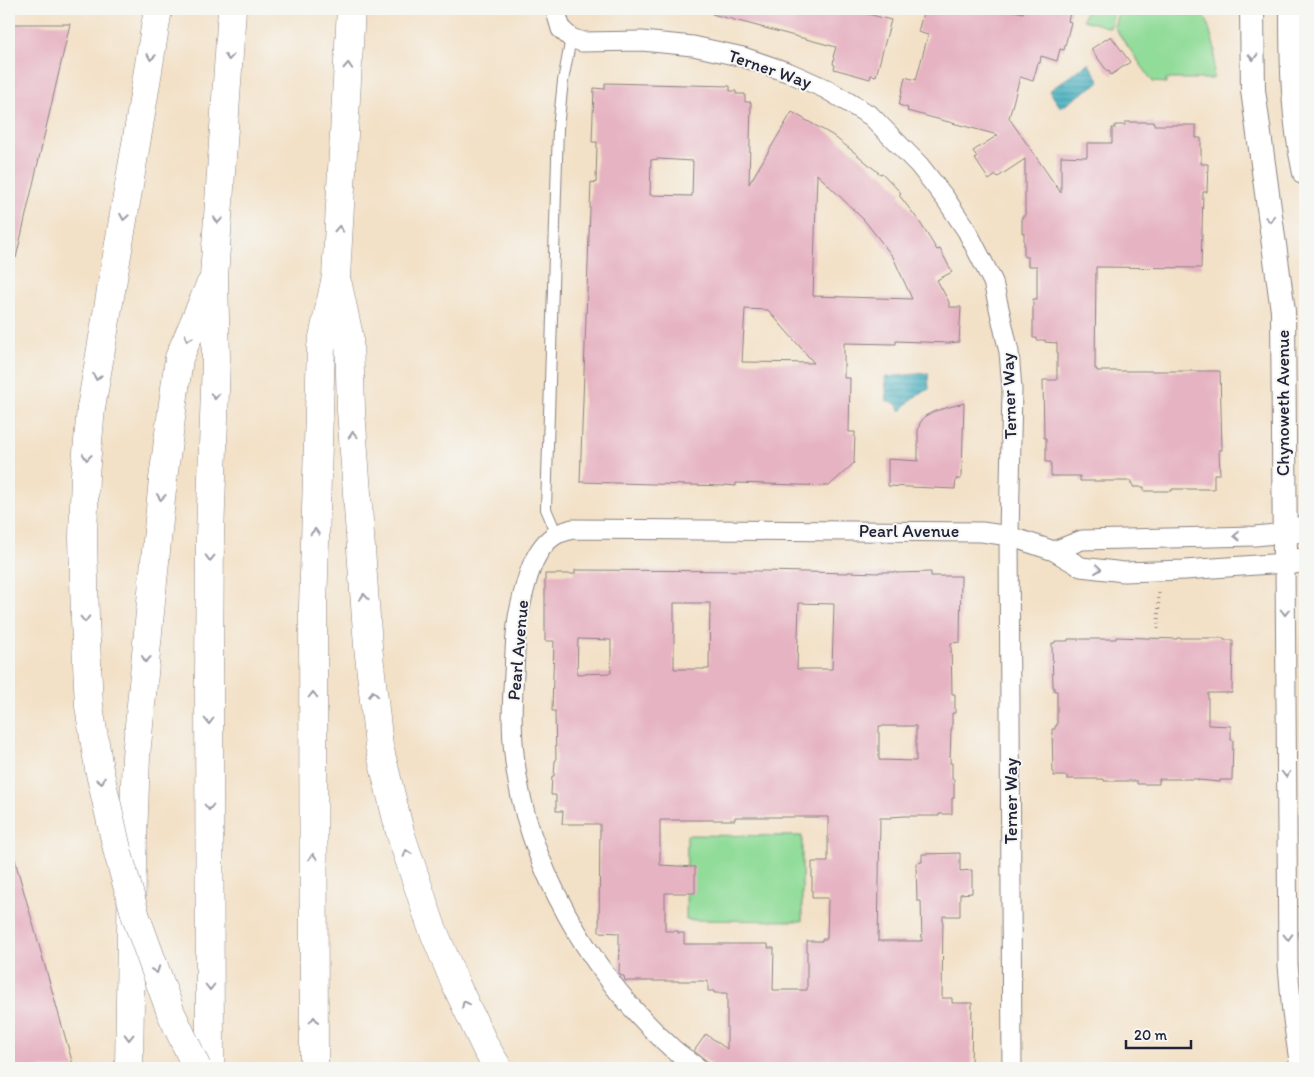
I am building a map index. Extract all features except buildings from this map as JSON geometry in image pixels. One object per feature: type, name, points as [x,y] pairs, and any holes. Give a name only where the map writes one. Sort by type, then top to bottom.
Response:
[{"type":"highway","points":[[158,9],[91,408],[85,475],[83,537],[84,619],[89,706],[98,769],[118,853],[136,917],[171,1013],[197,1068]]},
{"type":"highway","points":[[210,1068],[209,674],[210,536],[216,360],[214,277],[232,9]]},
{"type":"highway","points":[[314,1068],[313,588],[321,347],[336,277],[351,9]]},
{"type":"highway","points":[[129,1068],[132,866],[136,756],[163,479],[179,358],[214,277]]},
{"type":"highway","points":[[336,277],[349,336],[351,410],[366,626],[379,746],[400,832],[431,924],[456,985],[492,1058]]},
{"type":"street","points":[[557,9],[561,29],[571,38]]},
{"type":"street","name":"Chynoweth Avenue","points":[[1252,9],[1253,90],[1283,311],[1295,530],[1288,965],[1292,1013],[1300,1068]]},
{"type":"street","points":[[1292,9],[1292,75],[1298,137],[1305,173]]},
{"type":"street","name":"Terner Way","points":[[571,38],[582,42],[642,41],[693,46],[743,57],[790,73],[826,89],[871,116],[919,165],[945,198],[967,231],[993,282],[1009,352],[1012,389],[1009,536],[1012,1068]]},
{"type":"street","name":"Pearl Avenue","points":[[698,1068],[675,1051],[653,1030],[631,1007],[598,964],[579,936],[563,907],[530,830],[514,753],[512,705],[516,627],[523,592],[535,559],[544,545],[557,534],[572,529],[982,532],[1009,536],[1054,551],[1082,567],[1124,572],[1185,570],[1295,562]]},
{"type":"street","points":[[1054,551],[1082,540],[1255,536],[1295,530]]},
{"type":"lane","points":[[557,534],[546,509],[558,128],[563,81],[571,38]]},
{"type":"path","points":[[1158,629],[1159,592]]},
{"type":"green space","points":[[1086,9],[1115,9],[1110,28],[1083,20]]},
{"type":"green space","points":[[1119,9],[1198,9],[1207,21],[1215,49],[1213,79],[1166,79],[1166,83],[1153,82],[1114,27]]},
{"type":"green space","points":[[687,835],[802,836],[802,921],[686,920]]},
{"type":"water","points":[[1088,63],[1100,81],[1061,108],[1049,91]]},
{"type":"water","points":[[928,373],[929,389],[914,398],[901,411],[895,404],[887,401],[885,377]]}]
